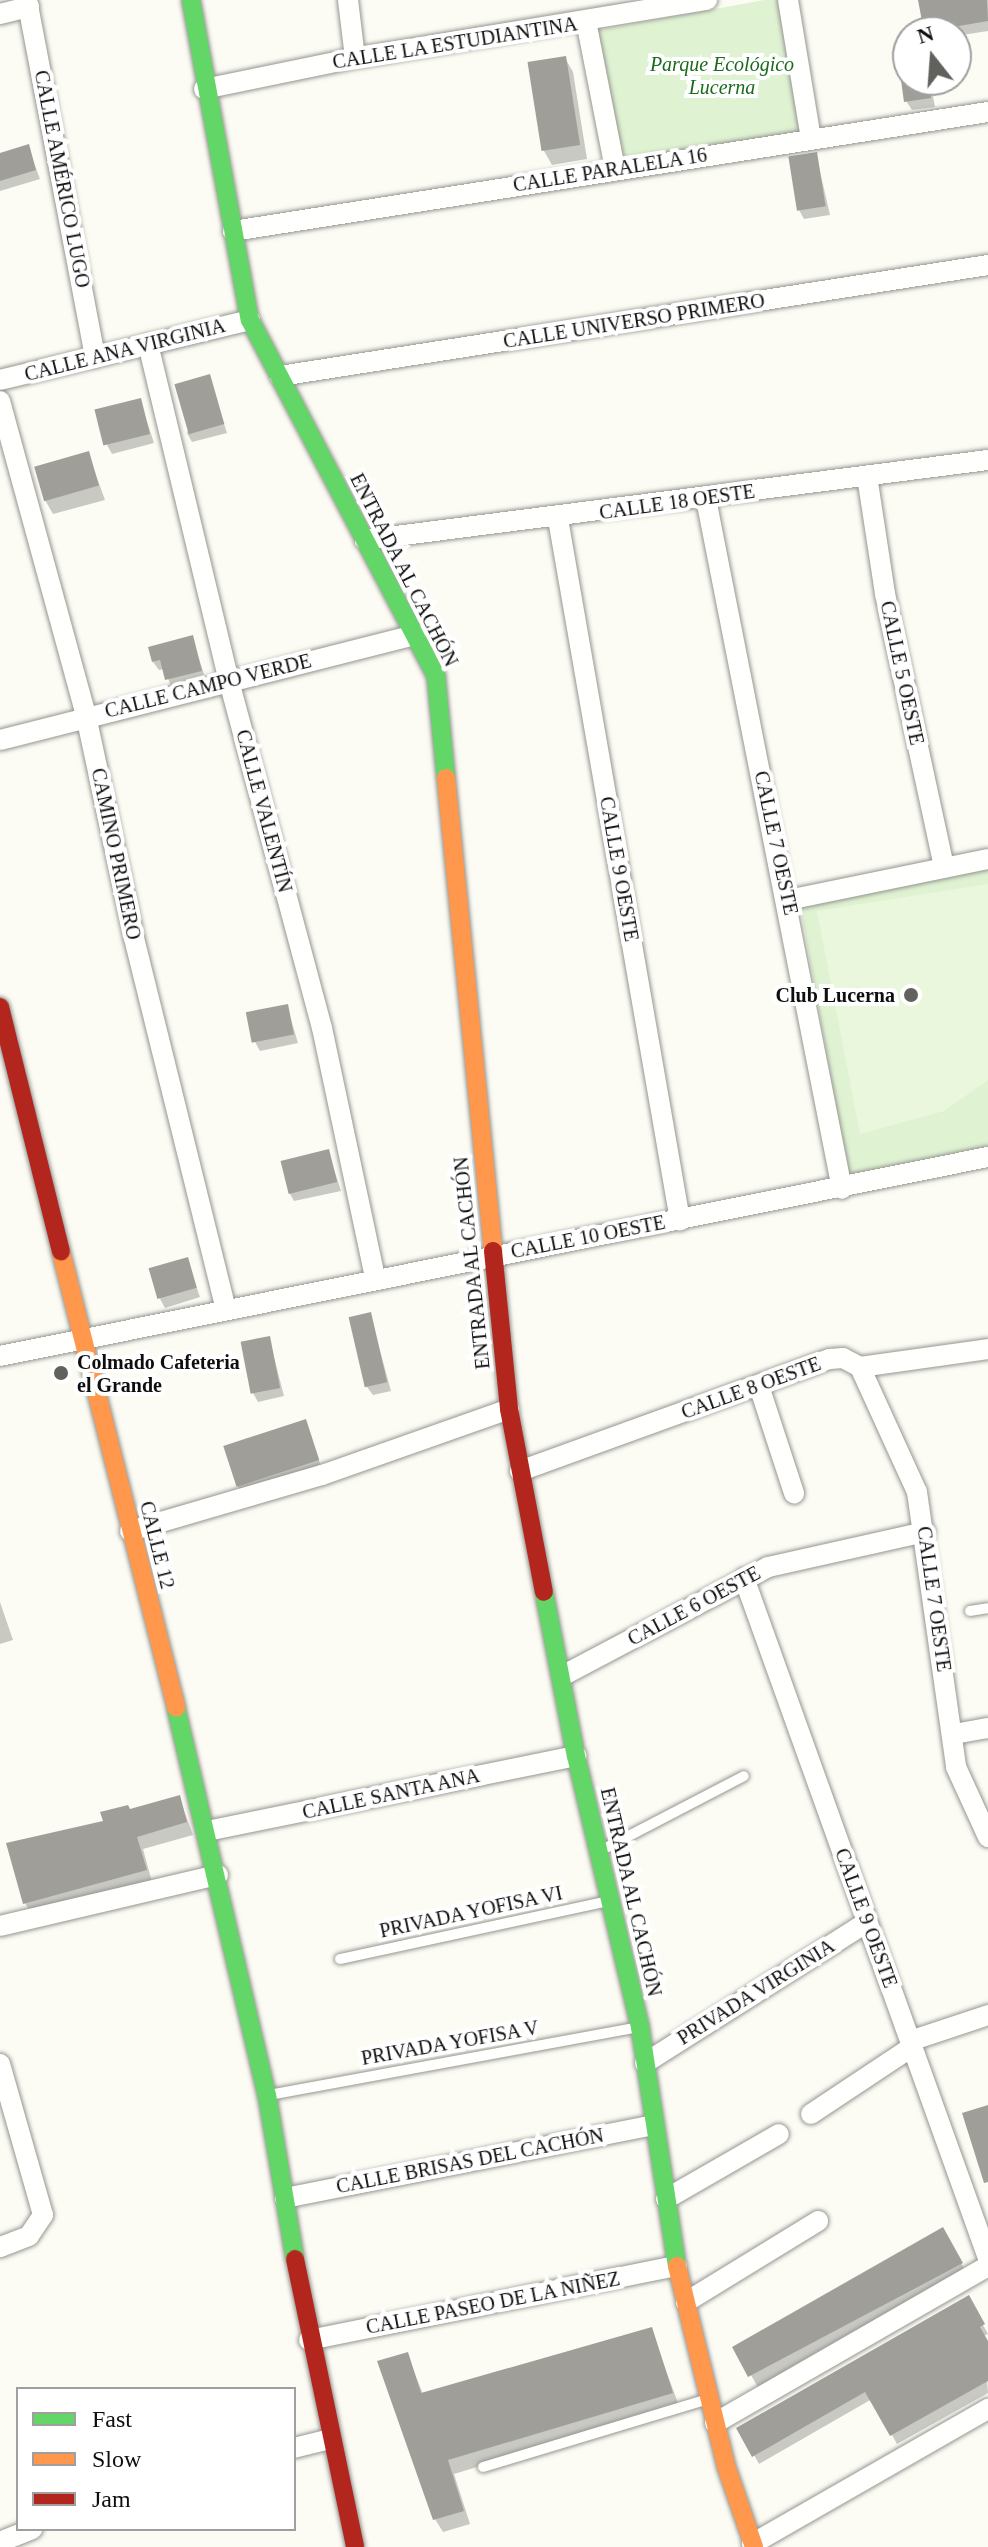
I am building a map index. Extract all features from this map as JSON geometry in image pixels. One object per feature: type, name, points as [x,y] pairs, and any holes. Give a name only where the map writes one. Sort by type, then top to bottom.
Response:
[{"type":"street","name":"ENTRADA AL CACHÓN","points":[[191,0],[204,89],[250,320],[436,676],[509,1409],[576,1756],[640,2027],[677,2266],[715,2423],[753,2545]]},
{"type":"street","points":[[348,0],[355,58]]},
{"type":"street","name":"CALLE LA ESTUDIANTINA","points":[[204,89],[355,58],[707,0]]},
{"type":"street","points":[[788,0],[811,139]]},
{"type":"street","points":[[0,14],[28,3]]},
{"type":"street","name":"CALLE AMÉRICO LUGO","points":[[28,3],[95,358]]},
{"type":"street","points":[[586,21],[615,169]]},
{"type":"street","name":"CALLE PARALELA 16","points":[[233,231],[988,112]]},
{"type":"street","name":"CALLE UNIVERSO PRIMERO","points":[[280,376],[988,265]]},
{"type":"street","name":"CALLE ANA VIRGINIA","points":[[0,380],[250,320]]},
{"type":"street","name":"CALLE VALENTÍN","points":[[148,344],[229,681],[322,1028],[375,1278]]},
{"type":"street","name":"CAMINO PRIMERO","points":[[0,401],[86,716],[144,982],[226,1310]]},
{"type":"street","name":"CALLE 18 OESTE","points":[[365,540],[558,519],[988,460]]},
{"type":"street","name":"CALLE 5 OESTE","points":[[867,476],[885,594],[944,868]]},
{"type":"street","name":"CALLE 7 OESTE","points":[[706,499],[788,900],[842,1189]]},
{"type":"street","name":"CALLE 9 OESTE","points":[[558,519],[680,1220]]},
{"type":"street","name":"CALLE CAMPO VERDE","points":[[0,740],[416,635]]},
{"type":"street","points":[[788,900],[988,859]]},
{"type":"street","name":"CALLE 12","points":[[0,1007],[218,1875],[267,2095],[309,2340],[355,2547]]},
{"type":"street","name":"CALLE 10 OESTE","points":[[0,1356],[375,1278],[842,1189],[988,1157]]},
{"type":"street","name":"CALLE 8 OESTE","points":[[520,1471],[830,1359],[843,1358],[860,1367],[988,1349]]},
{"type":"street","name":"CALLE 7 OESTE","points":[[860,1367],[917,1492],[964,1792],[988,1837]]},
{"type":"street","points":[[759,1386],[794,1493]]},
{"type":"street","points":[[130,1531],[322,1475],[509,1409]]},
{"type":"street","name":"CALLE 6 OESTE","points":[[562,1676],[744,1578],[925,1532]]},
{"type":"street","name":"CALLE 9 OESTE","points":[[744,1578],[988,2258]]},
{"type":"street","points":[[954,1734],[988,1728]]},
{"type":"street","name":"CALLE SANTA ANA","points":[[207,1831],[576,1756]]},
{"type":"street","points":[[0,1926],[218,1875]]},
{"type":"street","name":"PRIVADA VIRGINIA","points":[[645,2063],[867,1922]]},
{"type":"street","points":[[811,2114],[911,2044],[988,2015]]},
{"type":"street","points":[[0,2064],[43,2215],[29,2236],[0,2247]]},
{"type":"street","name":"CALLE BRISAS DEL CACHÓN","points":[[285,2198],[654,2125]]},
{"type":"street","points":[[666,2199],[779,2134]]},
{"type":"street","points":[[686,2302],[818,2221]]},
{"type":"street","name":"CALLE PASEO DE LA NIÑEZ","points":[[309,2340],[677,2266]]},
{"type":"street","points":[[715,2423],[988,2266]]},
{"type":"street","points":[[753,2545],[988,2409]]},
{"type":"street","points":[[296,2447],[329,2439]]},
{"type":"street","points":[[0,2542],[27,2531]]},
{"type":"lane","points":[[970,1611],[988,1608]]},
{"type":"lane","points":[[598,1852],[744,1776]]},
{"type":"lane","name":"PRIVADA YOFISA VI","points":[[340,1959],[610,1901]]},
{"type":"lane","name":"PRIVADA YOFISA V","points":[[267,2095],[640,2027]]},
{"type":"lane","points":[[483,2467],[710,2399]]},
{"type":"green space","name":"Parque Ecológico Lucerna","points":[[764,0],[782,0],[803,133],[617,162],[594,31]]},
{"type":"green space","name":"Club Lucerna","points":[[988,867],[988,1151],[849,1178],[800,905]]},
{"type":"green space","name":"Club Lucerna","points":[[988,884],[988,1080],[944,1111],[860,1134],[817,911]]},
{"type":"building","points":[[918,0],[987,0],[988,21],[972,24],[972,16],[921,16]]},
{"type":"building","points":[[566,56],[580,145],[542,151],[527,62]]},
{"type":"building","points":[[903,96],[931,96],[931,98],[904,102]]},
{"type":"building","points":[[29,144],[36,170],[0,181],[0,153]]},
{"type":"building","points":[[817,152],[826,206],[797,211],[788,157]]},
{"type":"building","points":[[210,374],[224,424],[189,434],[174,384]]},
{"type":"building","points":[[141,398],[150,434],[103,446],[94,410]]},
{"type":"building","points":[[89,451],[99,486],[44,501],[34,467]]},
{"type":"building","points":[[193,635],[202,671],[165,680],[160,660],[152,662],[148,647]]},
{"type":"building","points":[[288,1004],[294,1034],[252,1043],[246,1012]]},
{"type":"building","points":[[329,1149],[337,1182],[289,1194],[280,1161]]},
{"type":"building","points":[[188,1257],[197,1288],[157,1299],[149,1268]]},
{"type":"building","points":[[371,1312],[387,1382],[365,1387],[349,1317]]},
{"type":"building","points":[[270,1336],[280,1388],[251,1394],[241,1342]]},
{"type":"building","points":[[306,1419],[319,1460],[237,1487],[223,1446]]},
{"type":"building","points":[[180,1795],[187,1822],[137,1837],[147,1870],[23,1904],[6,1843],[103,1821],[100,1812],[128,1805],[130,1809]]},
{"type":"building","points":[[988,2105],[988,2182],[984,2183],[962,2113]]},
{"type":"building","points":[[943,2227],[963,2263],[748,2377],[732,2347]]},
{"type":"building","points":[[969,2295],[985,2324],[980,2327],[988,2341],[988,2381],[890,2436],[865,2392],[752,2457],[736,2428]]},
{"type":"building","points":[[652,2327],[673,2393],[448,2460],[464,2511],[433,2520],[377,2361],[408,2352],[421,2393]]},
{"type":"traffic: fast","points":[[191,0],[250,320],[436,676],[446,778]]},
{"type":"traffic: fast","points":[[544,1592],[576,1756],[640,2027],[677,2266]]},
{"type":"traffic: fast","points":[[176,1708],[267,2095],[295,2259]]},
{"type":"traffic: slow","points":[[446,778],[493,1251]]},
{"type":"traffic: slow","points":[[61,1252],[176,1708]]},
{"type":"traffic: slow","points":[[677,2266],[726,2466],[754,2547]]},
{"type":"traffic: jam","points":[[0,1007],[61,1252]]},
{"type":"traffic: jam","points":[[493,1251],[509,1409],[544,1592]]},
{"type":"traffic: jam","points":[[295,2259],[355,2547]]},
{"type":"place","name":"Club Lucerna","points":[[911,995]]},
{"type":"place","name":"Colmado Cafeteria el Grande","points":[[61,1373]]}]
